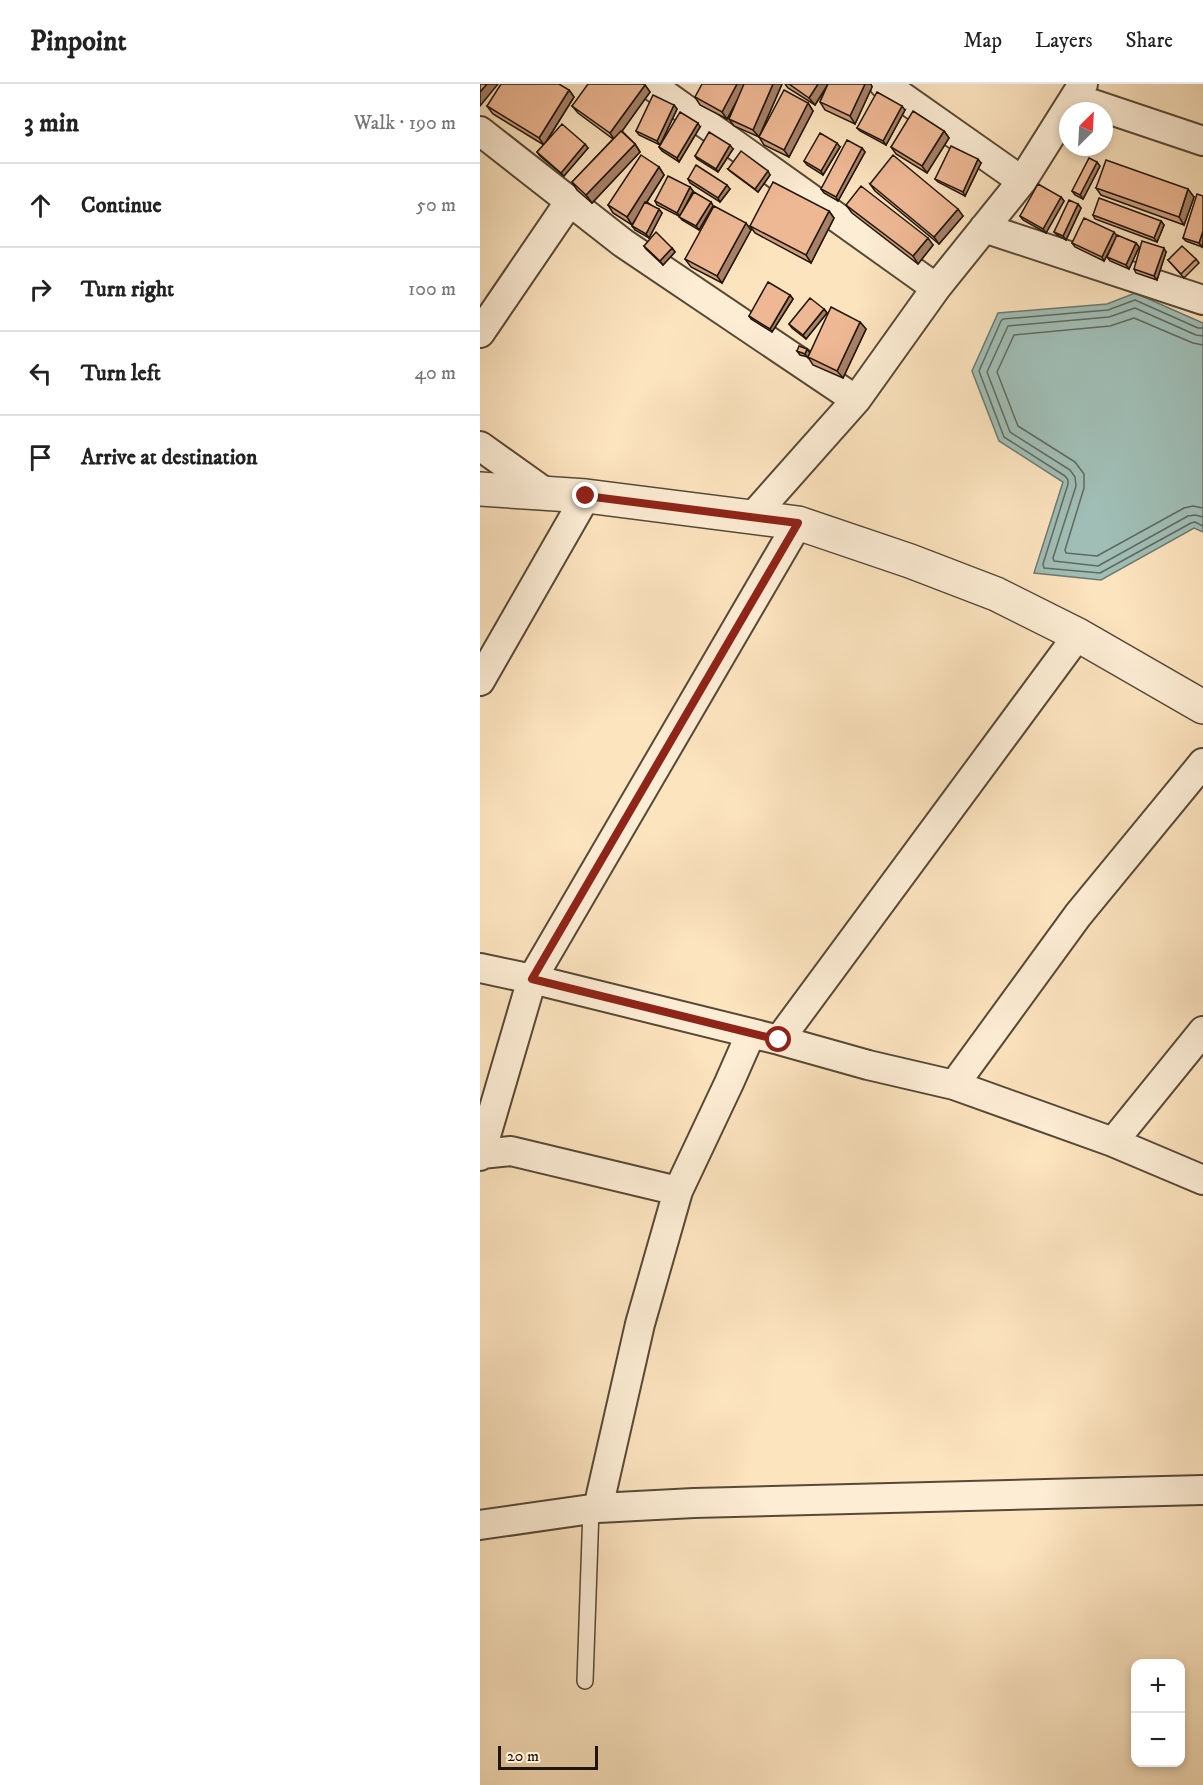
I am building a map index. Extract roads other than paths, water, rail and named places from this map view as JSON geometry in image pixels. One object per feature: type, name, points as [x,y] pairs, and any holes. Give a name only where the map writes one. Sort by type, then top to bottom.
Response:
[{"type":"street","points":[[650,84],[936,288]]},
{"type":"street","points":[[884,84],[1022,181]]},
{"type":"street","points":[[753,516],[856,400],[936,288],[1022,181],[1079,91],[1203,141]]},
{"type":"street","points":[[480,130],[623,243],[856,400]]},
{"type":"street","points":[[480,333],[570,201]]},
{"type":"street","points":[[984,228],[1203,300]]},
{"type":"street","points":[[480,446],[546,493]]},
{"type":"street","points":[[480,489],[586,496],[798,523],[910,561],[996,594],[1078,635],[1203,708]]},
{"type":"street","points":[[480,681],[586,496]]},
{"type":"street","points":[[678,1191],[511,1151],[480,1155],[491,1082],[532,979],[798,523]]},
{"type":"street","points":[[779,1040],[1078,635]]},
{"type":"street","points":[[954,1085],[1078,915],[1203,763]]},
{"type":"street","points":[[480,968],[751,1033],[868,1065],[954,1085],[1113,1142],[1203,1179]]},
{"type":"street","points":[[1113,1142],[1203,1031]]},
{"type":"street","points":[[594,1509],[640,1324],[678,1191],[751,1033]]},
{"type":"street","points":[[480,1525],[594,1509],[694,1503],[1202,1486]]},
{"type":"lane","points":[[585,1681],[594,1509]]},
{"type":"water","points":[[1135,293],[1203,323],[1203,532],[1194,528],[1101,580],[1034,573],[1063,482],[999,441],[972,371],[998,313],[1107,304]]}]
